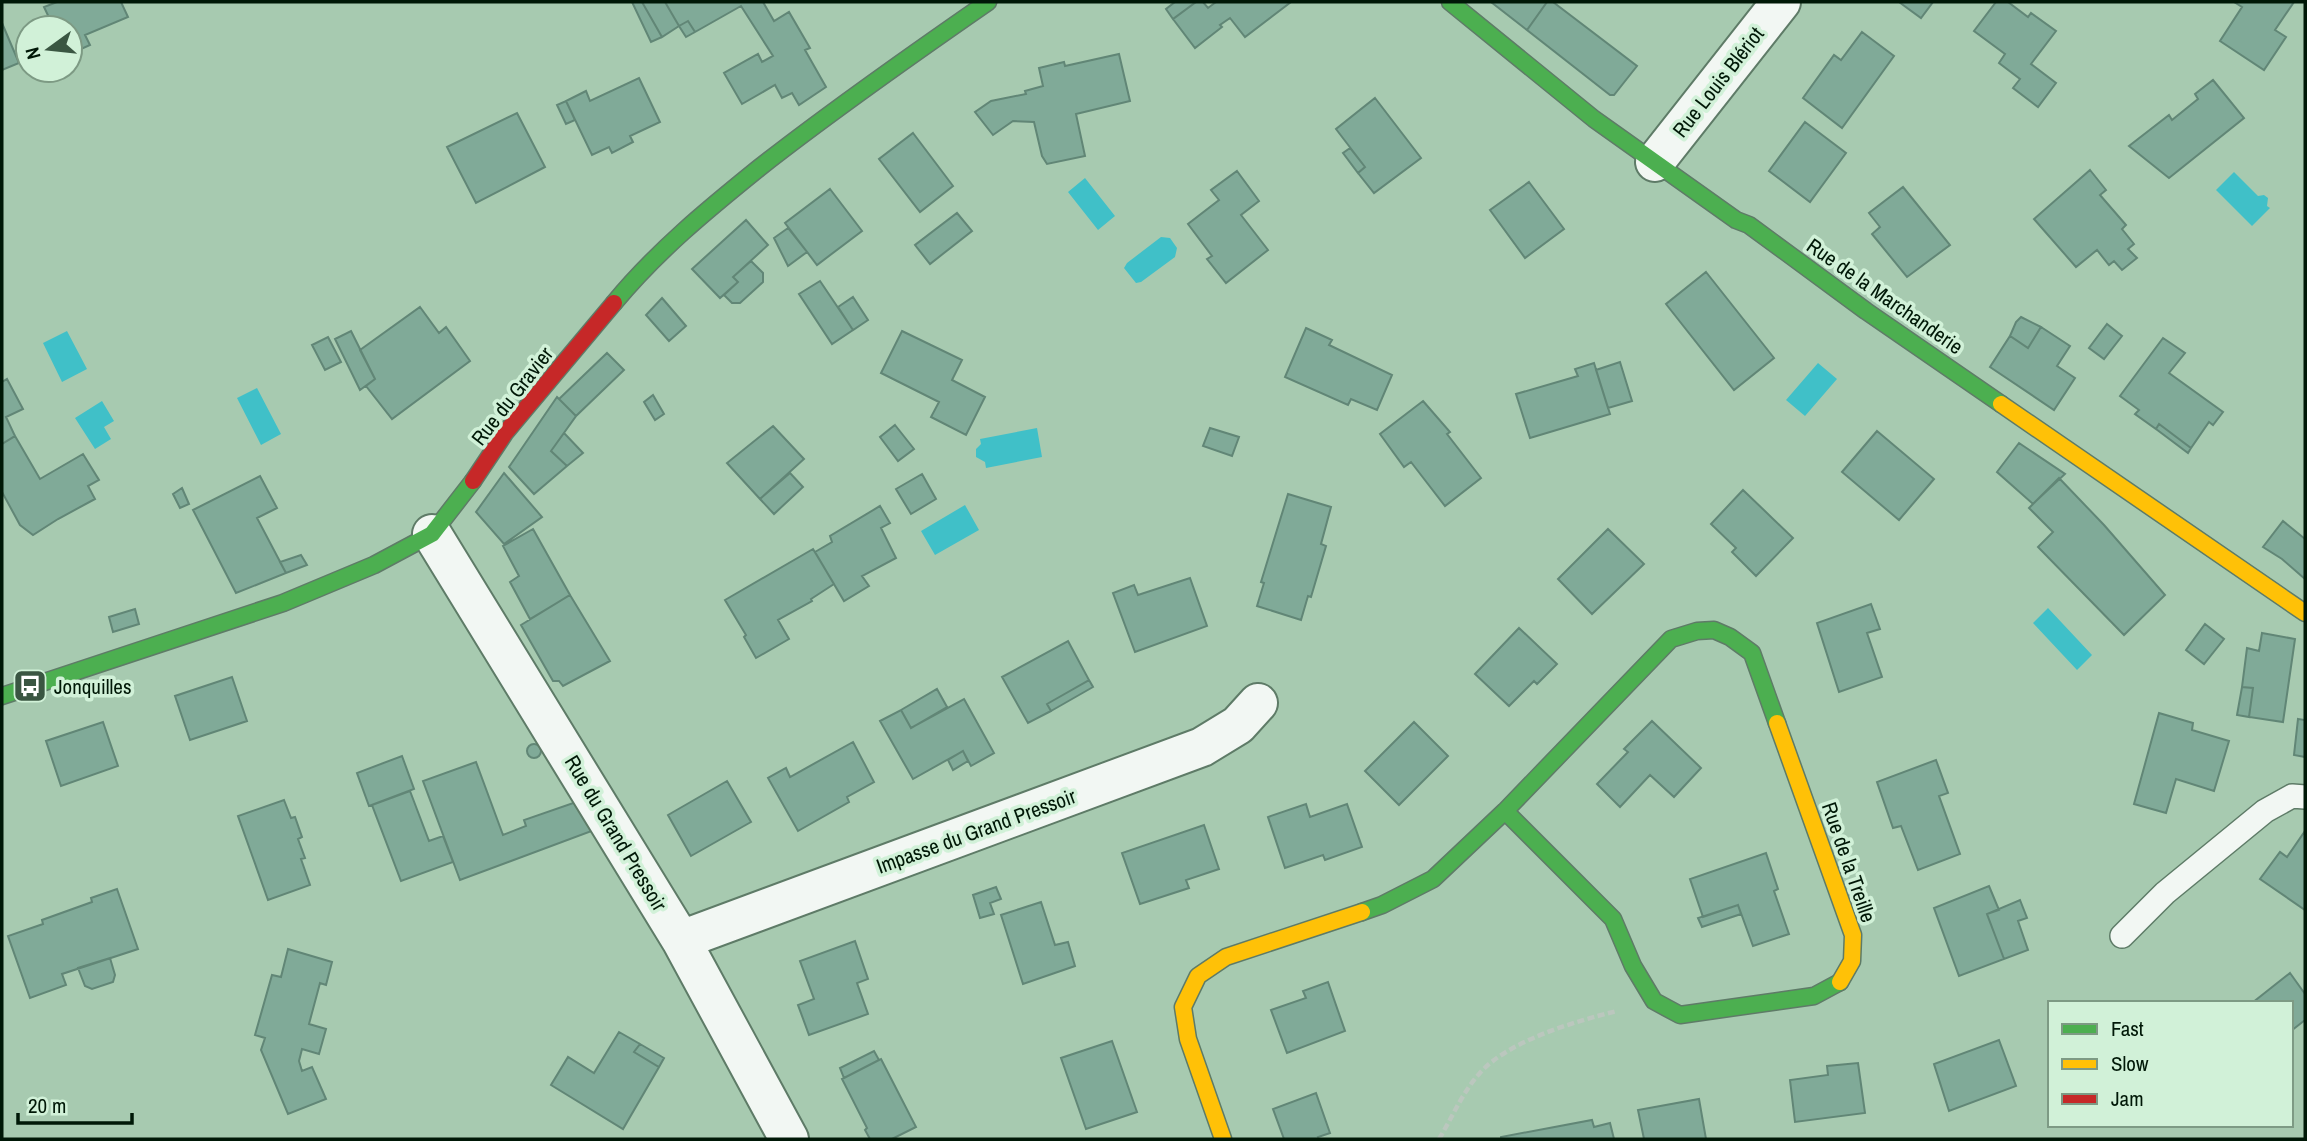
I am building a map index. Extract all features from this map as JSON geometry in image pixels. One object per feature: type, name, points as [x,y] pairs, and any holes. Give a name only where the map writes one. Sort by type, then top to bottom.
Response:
[{"type":"street","name":"Rue du Gravier","points":[[2,695],[284,603],[373,565],[432,534],[469,488],[505,433],[638,274],[695,219],[830,113],[988,2]]},
{"type":"street","name":"Rue de la Marchanderie","points":[[1450,2],[1594,120],[2305,613]]},
{"type":"street","name":"Rue Louis Blériot","points":[[1655,162],[1781,2]]},
{"type":"street","name":"Rue du Grand Pressoir","points":[[432,534],[681,940],[789,1139]]},
{"type":"street","name":"Rue de la Treille","points":[[1223,1139],[1188,1038],[1182,1007],[1198,976],[1226,957],[1323,927],[1382,905],[1433,878],[1505,811],[1671,639],[1701,628],[1725,631],[1752,653],[1844,907],[1853,935],[1852,961],[1840,982],[1814,996],[1681,1015],[1654,1001]]},
{"type":"street","name":"Impasse du Grand Pressoir","points":[[681,940],[1202,747],[1238,725],[1258,703]]},
{"type":"street","points":[[1505,811],[1613,919],[1633,966],[1654,1001]]},
{"type":"lane","points":[[2122,936],[2165,893],[2265,811],[2292,796],[2305,797]]},
{"type":"path","points":[[1439,1139],[1468,1087],[1480,1072],[1497,1058],[1576,1021],[1654,1001]]},
{"type":"water","points":[[2234,172],[2258,196],[2264,195],[2268,198],[2267,206],[2270,208],[2252,226],[2216,190]]},
{"type":"water","points":[[1085,178],[1115,216],[1098,230],[1068,192]]},
{"type":"water","points":[[1161,237],[1170,238],[1177,248],[1175,257],[1136,283],[1124,268]]},
{"type":"water","points":[[67,331],[87,369],[62,382],[43,343]]},
{"type":"water","points":[[1818,363],[1837,379],[1805,416],[1786,400]]},
{"type":"water","points":[[257,388],[281,434],[261,445],[237,398]]},
{"type":"water","points":[[102,401],[114,421],[104,427],[111,439],[95,449],[75,418]]},
{"type":"water","points":[[1037,428],[1042,457],[986,468],[985,462],[976,457],[980,439]]},
{"type":"water","points":[[965,505],[979,530],[935,555],[921,531]]},
{"type":"water","points":[[2048,608],[2092,655],[2077,670],[2033,623]]},
{"type":"building","points":[[57,2],[121,2],[128,17],[85,35],[90,45],[84,48],[84,14],[47,14],[44,7]]},
{"type":"building","points":[[632,2],[642,2],[662,37],[651,42]]},
{"type":"building","points":[[642,2],[665,2],[679,26],[662,37]]},
{"type":"building","points":[[665,2],[763,2],[774,21],[789,12],[810,48],[805,50],[826,87],[799,105],[792,93],[782,98],[775,85],[742,104],[724,73],[758,54],[762,62],[773,56],[741,6],[695,32],[688,21],[679,26]]},
{"type":"building","points":[[1175,2],[1196,2],[1173,19],[1166,9]]},
{"type":"building","points":[[1196,2],[1203,2],[1208,8],[1216,2],[1291,2],[1245,37],[1230,18],[1195,48],[1173,19]]},
{"type":"building","points":[[1491,2],[1547,2],[1527,30]]},
{"type":"building","points":[[1547,2],[1553,2],[1637,66],[1614,95],[1610,95],[1527,30]]},
{"type":"building","points":[[1899,2],[1933,2],[1921,18]]},
{"type":"building","points":[[1996,2],[2008,2],[2028,17],[2031,13],[2056,31],[2031,64],[2056,83],[2038,107],[2013,88],[2020,79],[1999,63],[2005,54],[1974,31]]},
{"type":"building","points":[[2234,2],[2294,2],[2275,30],[2286,37],[2264,70],[2220,41],[2242,7]]},
{"type":"building","points":[[688,21],[695,32],[686,37],[679,26]]},
{"type":"building","points":[[2,23],[14,51],[14,65],[2,70]]},
{"type":"building","points":[[1862,32],[1894,56],[1842,128],[1803,98],[1834,55],[1841,60]]},
{"type":"building","points":[[1119,54],[1130,101],[1076,114],[1085,156],[1047,164],[1042,156],[1034,122],[1013,121],[993,135],[975,112],[991,101],[1026,94],[1025,91],[1043,86],[1039,68],[1064,62],[1065,66]]},
{"type":"building","points":[[639,78],[660,122],[630,136],[633,142],[612,153],[609,147],[592,155],[566,101],[586,91],[590,101]]},
{"type":"building","points":[[2213,80],[2244,118],[2169,178],[2129,146],[2169,115],[2172,120],[2198,99],[2195,94]]},
{"type":"building","points":[[1375,98],[1421,158],[1374,193],[1358,173],[1365,167],[1336,129]]},
{"type":"building","points":[[566,101],[575,120],[566,124],[557,105]]},
{"type":"building","points":[[517,113],[545,167],[476,203],[447,147]]},
{"type":"building","points":[[1805,122],[1846,153],[1810,202],[1769,171]]},
{"type":"building","points":[[913,133],[953,186],[920,212],[879,159]]},
{"type":"building","points":[[1350,148],[1365,167],[1358,173],[1343,153]]},
{"type":"building","points":[[2090,170],[2106,190],[2100,195],[2126,225],[2122,229],[2134,244],[2128,249],[2137,258],[2122,270],[2114,261],[2109,265],[2097,250],[2076,267],[2034,219]]},
{"type":"building","points":[[1237,171],[1259,201],[1241,215],[1268,250],[1226,283],[1207,259],[1212,256],[1188,224],[1219,200],[1211,190]]},
{"type":"building","points":[[1529,182],[1564,229],[1525,258],[1490,210]]},
{"type":"building","points":[[1903,187],[1950,245],[1907,277],[1872,234],[1880,227],[1869,213]]},
{"type":"building","points":[[830,189],[862,231],[817,265],[785,223]]},
{"type":"building","points":[[957,213],[972,231],[930,264],[915,245]]},
{"type":"building","points":[[746,220],[768,245],[733,277],[738,282],[720,298],[692,269]]},
{"type":"building","points":[[788,228],[807,252],[788,266],[774,238]]},
{"type":"building","points":[[751,261],[763,273],[763,282],[740,303],[732,303],[724,295],[738,282],[733,277]]},
{"type":"building","points":[[1706,272],[1774,358],[1734,390],[1666,304]]},
{"type":"building","points":[[820,281],[853,330],[832,344],[799,294]]},
{"type":"building","points":[[853,297],[868,320],[853,330],[838,307]]},
{"type":"building","points":[[662,298],[686,326],[669,341],[646,315]]},
{"type":"building","points":[[420,307],[439,333],[446,327],[470,361],[392,419],[366,386],[375,379],[360,350]]},
{"type":"building","points":[[2021,317],[2041,327],[2028,348],[2010,336]]},
{"type":"building","points":[[2107,324],[2122,336],[2104,359],[2089,348]]},
{"type":"building","points":[[2041,327],[2070,346],[2057,366],[2075,378],[2054,410],[1990,367],[2010,336],[2028,348]]},
{"type":"building","points":[[1306,328],[1332,340],[1329,345],[1392,375],[1377,410],[1351,399],[1348,405],[1285,377]]},
{"type":"building","points":[[351,331],[375,379],[360,390],[335,339]]},
{"type":"building","points":[[902,331],[962,360],[952,380],[985,397],[966,435],[931,417],[939,402],[881,373]]},
{"type":"building","points":[[328,337],[341,362],[325,370],[312,345]]},
{"type":"building","points":[[2163,338],[2185,353],[2169,373],[2223,412],[2213,425],[2209,422],[2191,448],[2159,424],[2156,429],[2135,414],[2139,410],[2120,396]]},
{"type":"building","points":[[607,353],[624,370],[576,416],[559,399]]},
{"type":"building","points":[[1620,362],[1632,401],[1608,408],[1596,370]]},
{"type":"building","points":[[1594,363],[1610,414],[1530,438],[1516,394],[1578,376],[1575,369]]},
{"type":"building","points":[[7,379],[23,409],[6,417],[15,436],[2,444],[2,382]]},
{"type":"building","points":[[653,395],[664,414],[655,420],[644,402]]},
{"type":"building","points":[[557,397],[576,416],[551,451],[567,466],[534,494],[509,467]]},
{"type":"building","points":[[1423,401],[1450,432],[1447,434],[1481,478],[1445,506],[1411,462],[1404,467],[1380,434]]},
{"type":"building","points":[[2159,424],[2191,448],[2188,453],[2156,429]]},
{"type":"building","points":[[895,425],[914,449],[898,461],[880,437]]},
{"type":"building","points":[[773,426],[804,459],[760,499],[727,463]]},
{"type":"building","points":[[1210,428],[1239,437],[1232,456],[1203,446]]},
{"type":"building","points":[[1877,431],[1934,479],[1899,520],[1842,472]]},
{"type":"building","points":[[564,433],[583,453],[567,466],[551,451]]},
{"type":"building","points":[[15,436],[40,479],[83,454],[99,480],[88,486],[95,499],[33,535],[20,525],[2,492],[2,444]]},
{"type":"building","points":[[2019,443],[2065,474],[2033,504],[1997,472]]},
{"type":"building","points":[[504,473],[542,517],[504,544],[476,512]]},
{"type":"building","points":[[790,473],[803,487],[774,514],[760,499]]},
{"type":"building","points":[[922,474],[936,499],[911,514],[896,489]]},
{"type":"building","points":[[260,476],[277,508],[257,518],[286,573],[236,593],[193,510]]},
{"type":"building","points":[[2059,478],[2165,595],[2124,635],[2038,547],[2053,532],[2029,508]]},
{"type":"building","points":[[182,488],[189,504],[180,508],[173,494]]},
{"type":"building","points":[[1743,490],[1793,538],[1756,576],[1732,552],[1736,548],[1711,524]]},
{"type":"building","points":[[1288,494],[1331,507],[1321,544],[1326,546],[1311,597],[1308,596],[1301,620],[1257,606],[1264,583],[1261,582]]},
{"type":"building","points":[[880,506],[890,523],[881,528],[896,558],[862,576],[869,586],[844,601],[815,552],[832,542],[830,536]]},
{"type":"building","points":[[2283,521],[2305,539],[2305,579],[2263,547]]},
{"type":"building","points":[[533,529],[570,595],[530,619],[510,582],[519,576],[503,546]]},
{"type":"building","points":[[1608,529],[1644,564],[1592,614],[1558,579]]},
{"type":"building","points":[[813,549],[834,584],[811,599],[812,601],[778,620],[789,639],[756,658],[725,600]]},
{"type":"building","points":[[301,555],[307,565],[286,573],[280,562]]},
{"type":"building","points":[[1190,578],[1207,626],[1135,652],[1113,593],[1134,585],[1138,595]]},
{"type":"building","points":[[570,595],[610,661],[563,686],[559,681],[553,681],[521,625]]},
{"type":"building","points":[[1871,604],[1880,629],[1867,633],[1882,677],[1839,692],[1817,623]]},
{"type":"building","points":[[135,609],[139,624],[113,632],[109,617]]},
{"type":"building","points":[[2205,624],[2224,639],[2204,664],[2186,650]]},
{"type":"building","points":[[1519,628],[1557,664],[1537,684],[1534,681],[1509,706],[1475,674]]},
{"type":"building","points":[[2262,633],[2295,639],[2283,722],[2249,717],[2253,688],[2242,687],[2247,648],[2259,651]]},
{"type":"building","points":[[1068,641],[1089,680],[1047,704],[1051,711],[1028,723],[1002,677]]},
{"type":"building","points":[[232,677],[247,721],[190,740],[175,696]]},
{"type":"building","points":[[1089,680],[1093,687],[1051,711],[1047,704]]},
{"type":"building","points":[[2242,687],[2253,688],[2249,717],[2237,715]]},
{"type":"building","points":[[937,689],[947,707],[911,728],[901,710]]},
{"type":"building","points":[[964,699],[994,753],[971,766],[963,751],[913,779],[880,721],[901,710],[911,728]]},
{"type":"building","points":[[2159,713],[2193,723],[2192,730],[2229,741],[2214,791],[2176,779],[2166,813],[2134,804]]},
{"type":"building","points":[[2298,719],[2305,720],[2305,757],[2294,755]]},
{"type":"building","points":[[1652,721],[1701,768],[1674,797],[1650,775],[1620,807],[1597,784],[1628,752],[1624,749]]},
{"type":"building","points":[[103,722],[118,766],[61,786],[46,741]]},
{"type":"building","points":[[1414,722],[1448,756],[1399,805],[1365,771]]},
{"type":"building","points":[[853,742],[874,782],[847,797],[849,802],[798,831],[768,778],[786,768],[790,777]]},
{"type":"building","points":[[534,744],[539,746],[539,756],[534,758],[529,756],[527,751],[529,746]]},
{"type":"building","points":[[963,751],[968,761],[953,770],[948,760]]},
{"type":"building","points":[[402,756],[414,789],[369,806],[357,773]]},
{"type":"building","points":[[1936,760],[1948,793],[1939,796],[1960,854],[1918,870],[1901,826],[1893,828],[1877,782]]},
{"type":"building","points":[[476,762],[503,835],[526,826],[524,820],[582,800],[597,829],[460,880],[423,781]]},
{"type":"building","points":[[727,781],[751,822],[691,856],[668,815]]},
{"type":"building","points":[[410,791],[429,841],[443,836],[453,862],[401,881],[372,805]]},
{"type":"building","points":[[284,800],[291,818],[295,817],[302,837],[298,839],[305,858],[301,859],[310,885],[268,900],[238,816]]},
{"type":"building","points":[[1306,804],[1310,817],[1347,804],[1362,847],[1325,860],[1323,855],[1285,868],[1268,817]]},
{"type":"building","points":[[1204,825],[1219,869],[1186,880],[1189,888],[1140,904],[1122,853]]},
{"type":"building","points":[[2305,831],[2305,910],[2260,879],[2280,852],[2287,857]]},
{"type":"building","points":[[1766,853],[1778,889],[1774,891],[1789,934],[1753,946],[1738,905],[1703,917],[1690,879]]},
{"type":"building","points":[[1989,886],[1999,910],[1987,914],[2004,959],[1959,976],[1934,908]]},
{"type":"building","points":[[996,887],[1001,899],[990,903],[994,914],[980,918],[973,895]]},
{"type":"building","points":[[117,889],[138,949],[62,974],[66,985],[30,998],[8,936],[43,924],[42,920],[92,902],[91,898]]},
{"type":"building","points":[[2020,900],[2027,918],[2018,921],[2028,950],[2004,959],[1987,914]]},
{"type":"building","points":[[1041,902],[1055,945],[1068,942],[1075,966],[1023,984],[1001,915]]},
{"type":"building","points":[[1738,905],[1741,914],[1702,927],[1698,918]]},
{"type":"building","points":[[855,941],[868,979],[857,983],[868,1014],[809,1035],[798,1005],[814,999],[800,961]]},
{"type":"building","points":[[288,949],[332,962],[326,985],[320,983],[309,1024],[326,1029],[319,1054],[302,1049],[299,1061],[302,1071],[312,1067],[326,1099],[288,1114],[261,1050],[265,1038],[255,1035],[272,975],[281,977]]},
{"type":"building","points":[[110,958],[115,975],[113,982],[92,989],[85,986],[78,968]]},
{"type":"building","points":[[2290,973],[2305,994],[2305,1020],[2293,1029],[2293,1001],[2255,1001]]},
{"type":"building","points":[[1328,982],[1345,1031],[1287,1053],[1271,1010],[1306,998],[1303,991]]},
{"type":"building","points":[[619,1032],[640,1044],[634,1052],[659,1067],[623,1129],[551,1085],[568,1057],[594,1073]]},
{"type":"building","points":[[1999,1040],[2016,1086],[1949,1111],[1934,1064]]},
{"type":"building","points":[[1112,1041],[1137,1112],[1086,1129],[1061,1058]]},
{"type":"building","points":[[640,1044],[664,1058],[659,1067],[634,1052]]},
{"type":"building","points":[[874,1051],[879,1060],[844,1078],[840,1068]]},
{"type":"building","points":[[881,1059],[916,1127],[892,1139],[870,1139],[842,1079]]},
{"type":"building","points":[[1858,1063],[1865,1113],[1795,1122],[1790,1080],[1828,1075],[1827,1066]]},
{"type":"building","points":[[1316,1093],[1330,1133],[1318,1137],[1319,1139],[1284,1139],[1273,1109]]},
{"type":"building","points":[[1699,1099],[1706,1139],[1644,1139],[1638,1110]]},
{"type":"building","points":[[1592,1120],[1594,1127],[1610,1123],[1614,1139],[1501,1139],[1501,1137]]},
{"type":"traffic: fast","points":[[614,303],[665,249],[759,168],[988,2]]},
{"type":"traffic: fast","points":[[1450,2],[1594,119],[2001,404]]},
{"type":"traffic: fast","points":[[2,696],[283,603],[374,565],[432,534],[473,481]]},
{"type":"traffic: fast","points":[[1362,912],[1433,879],[1505,811],[1671,639],[1697,631],[1714,630],[1730,637],[1752,653],[1777,723]]},
{"type":"traffic: fast","points":[[1505,811],[1613,919],[1633,966],[1654,1001],[1680,1015],[1814,996],[1840,982]]},
{"type":"traffic: slow","points":[[2001,404],[2305,613]]},
{"type":"traffic: slow","points":[[1777,723],[1853,935],[1852,961],[1840,982]]},
{"type":"traffic: slow","points":[[1223,1139],[1188,1039],[1183,1007],[1198,976],[1226,957],[1362,912]]},
{"type":"traffic: jam","points":[[473,481],[505,433],[614,303]]},
{"type":"place","name":"Jonquilles","points":[[30,686]]}]
